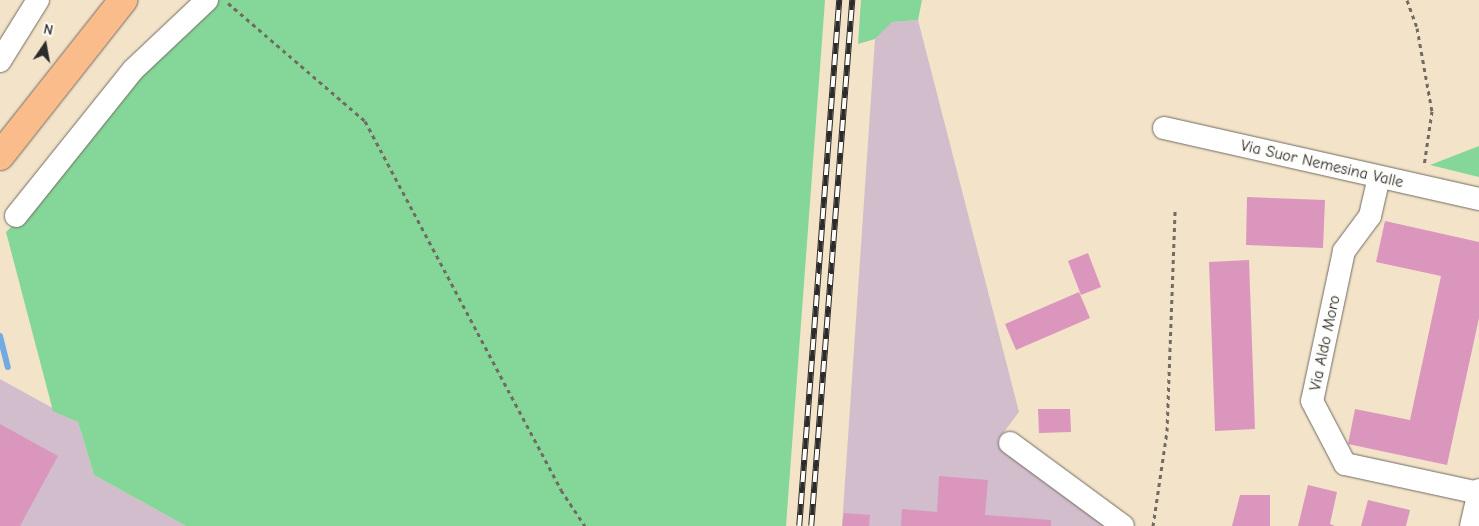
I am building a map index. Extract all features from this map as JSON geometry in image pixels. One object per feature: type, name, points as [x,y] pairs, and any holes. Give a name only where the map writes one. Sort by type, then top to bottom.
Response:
[{"type":"main road","points":[[0,156],[123,0]]},
{"type":"street","points":[[0,61],[38,0]]},
{"type":"street","points":[[16,216],[133,70],[207,0]]},
{"type":"street","name":"Via Suor Nemesina Valle","points":[[1164,128],[1479,199]]},
{"type":"street","name":"Via Aldo Moro","points":[[1379,177],[1370,216],[1344,251],[1312,401],[1345,464],[1479,492]]},
{"type":"street","points":[[1010,443],[1123,526]]},
{"type":"street","points":[[1471,526],[1479,492]]},
{"type":"path","points":[[224,0],[365,121],[561,490],[585,526]]},
{"type":"path","points":[[1407,0],[1417,28],[1432,111],[1421,187]]},
{"type":"path","points":[[1152,526],[1167,431],[1175,209]]},
{"type":"shaded area","points":[[918,20],[1019,412],[998,440],[1114,526],[842,526],[875,39],[891,22]]},
{"type":"shaded area","points":[[0,379],[78,422],[94,475],[186,526],[0,526]]},
{"type":"green space","points":[[217,0],[825,0],[786,526],[186,526],[94,475],[78,422],[53,411],[6,232],[35,204],[134,82]]},
{"type":"green space","points":[[861,0],[922,0],[918,20],[892,22],[875,39],[858,44]]},
{"type":"green space","points":[[1479,146],[1479,177],[1430,165]]},
{"type":"building","points":[[1247,197],[1325,200],[1323,248],[1246,245]]},
{"type":"building","points":[[1385,221],[1479,242],[1479,318],[1447,465],[1348,444],[1355,409],[1410,420],[1441,276],[1376,262]]},
{"type":"building","points":[[1088,253],[1101,287],[1081,295],[1068,261]]},
{"type":"building","points":[[1249,260],[1255,429],[1215,431],[1209,262]]},
{"type":"building","points":[[1079,292],[1090,318],[1016,350],[1005,324]]},
{"type":"building","points":[[1038,409],[1070,409],[1071,432],[1039,433]]},
{"type":"building","points":[[0,424],[58,456],[20,526],[0,526]]},
{"type":"building","points":[[939,476],[988,480],[985,515],[1051,520],[1051,526],[901,526],[902,509],[937,512]]},
{"type":"building","points":[[1308,485],[1337,492],[1330,524],[1335,526],[1298,526]]},
{"type":"building","points":[[1240,495],[1270,495],[1270,526],[1232,526]]},
{"type":"building","points":[[1368,500],[1410,510],[1406,526],[1361,526]]},
{"type":"building","points":[[844,513],[870,515],[869,526],[842,526]]},
{"type":"waterway","points":[[0,336],[8,367]]},
{"type":"railway","points":[[799,526],[839,0]]},
{"type":"railway","points":[[811,526],[852,0]]}]
